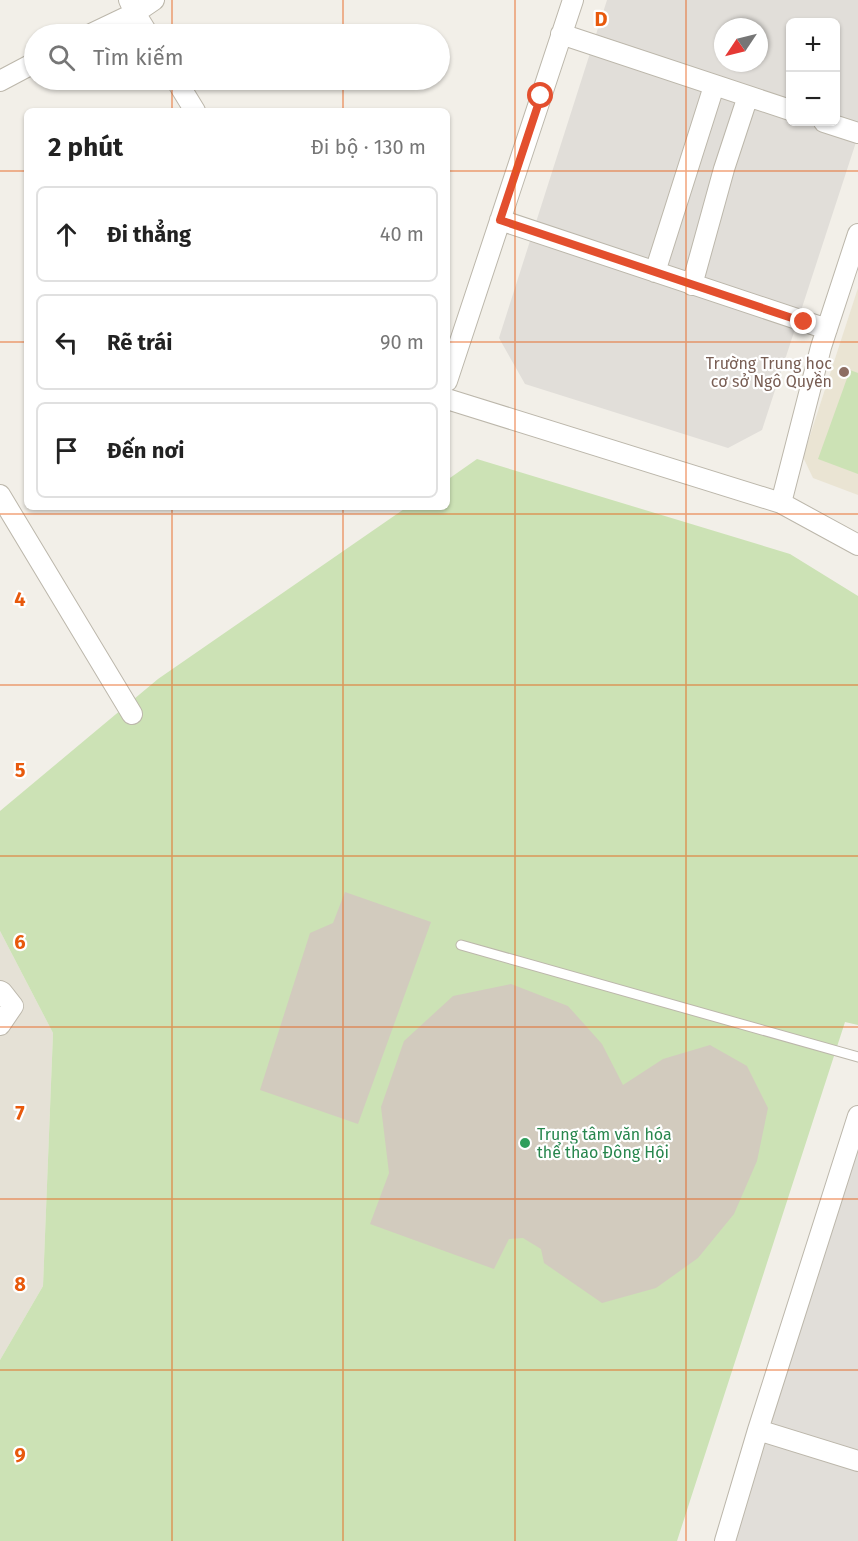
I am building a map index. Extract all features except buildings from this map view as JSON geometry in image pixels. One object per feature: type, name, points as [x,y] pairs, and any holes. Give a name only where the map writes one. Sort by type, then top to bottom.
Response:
[{"type":"street","points":[[106,24],[132,6],[154,0]]},
{"type":"street","points":[[450,372],[573,0]]},
{"type":"street","points":[[132,6],[142,24]]},
{"type":"street","points":[[561,34],[786,109]]},
{"type":"street","points":[[0,81],[24,68]]},
{"type":"street","points":[[655,272],[714,86]]},
{"type":"street","points":[[182,90],[193,108]]},
{"type":"street","points":[[692,285],[724,169],[748,96]]},
{"type":"street","points":[[836,126],[858,133]]},
{"type":"street","points":[[500,220],[826,329]]},
{"type":"street","points":[[781,503],[826,329],[858,234]]},
{"type":"street","points":[[450,400],[781,503],[858,545]]},
{"type":"street","points":[[0,495],[132,714]]},
{"type":"street","points":[[0,991],[13,1006],[0,1025]]},
{"type":"street","points":[[725,1541],[858,1116]]},
{"type":"street","points":[[758,1430],[858,1461]]},
{"type":"lane","points":[[461,945],[858,1057]]},
{"type":"shaded area","points":[[607,0],[858,0],[858,136],[762,430],[728,448],[525,384],[499,338]]},
{"type":"shaded area","name":"Trường Trung học cơ sở Ngô Quyền","points":[[858,288],[858,495],[813,478],[803,457]]},
{"type":"shaded area","points":[[0,931],[53,1033],[43,1286],[0,1360]]},
{"type":"shaded area","points":[[858,1116],[858,1541],[725,1541]]},
{"type":"green space","points":[[850,370],[858,373],[858,474],[818,459]]},
{"type":"green space","points":[[477,459],[790,554],[858,596],[858,1025],[845,1022],[677,1541],[0,1541],[0,1360],[43,1286],[53,1033],[0,931],[0,811],[158,679],[403,510],[450,510],[450,478]]},
{"type":"place","name":"Trường Trung học cơ sở Ngô Quyền","points":[[844,372]]},
{"type":"place","name":"Trung tâm văn hóa thể thao Đông Hội","points":[[525,1143]]},
{"type":"route","points":[[541,96],[500,220],[804,322]]}]
